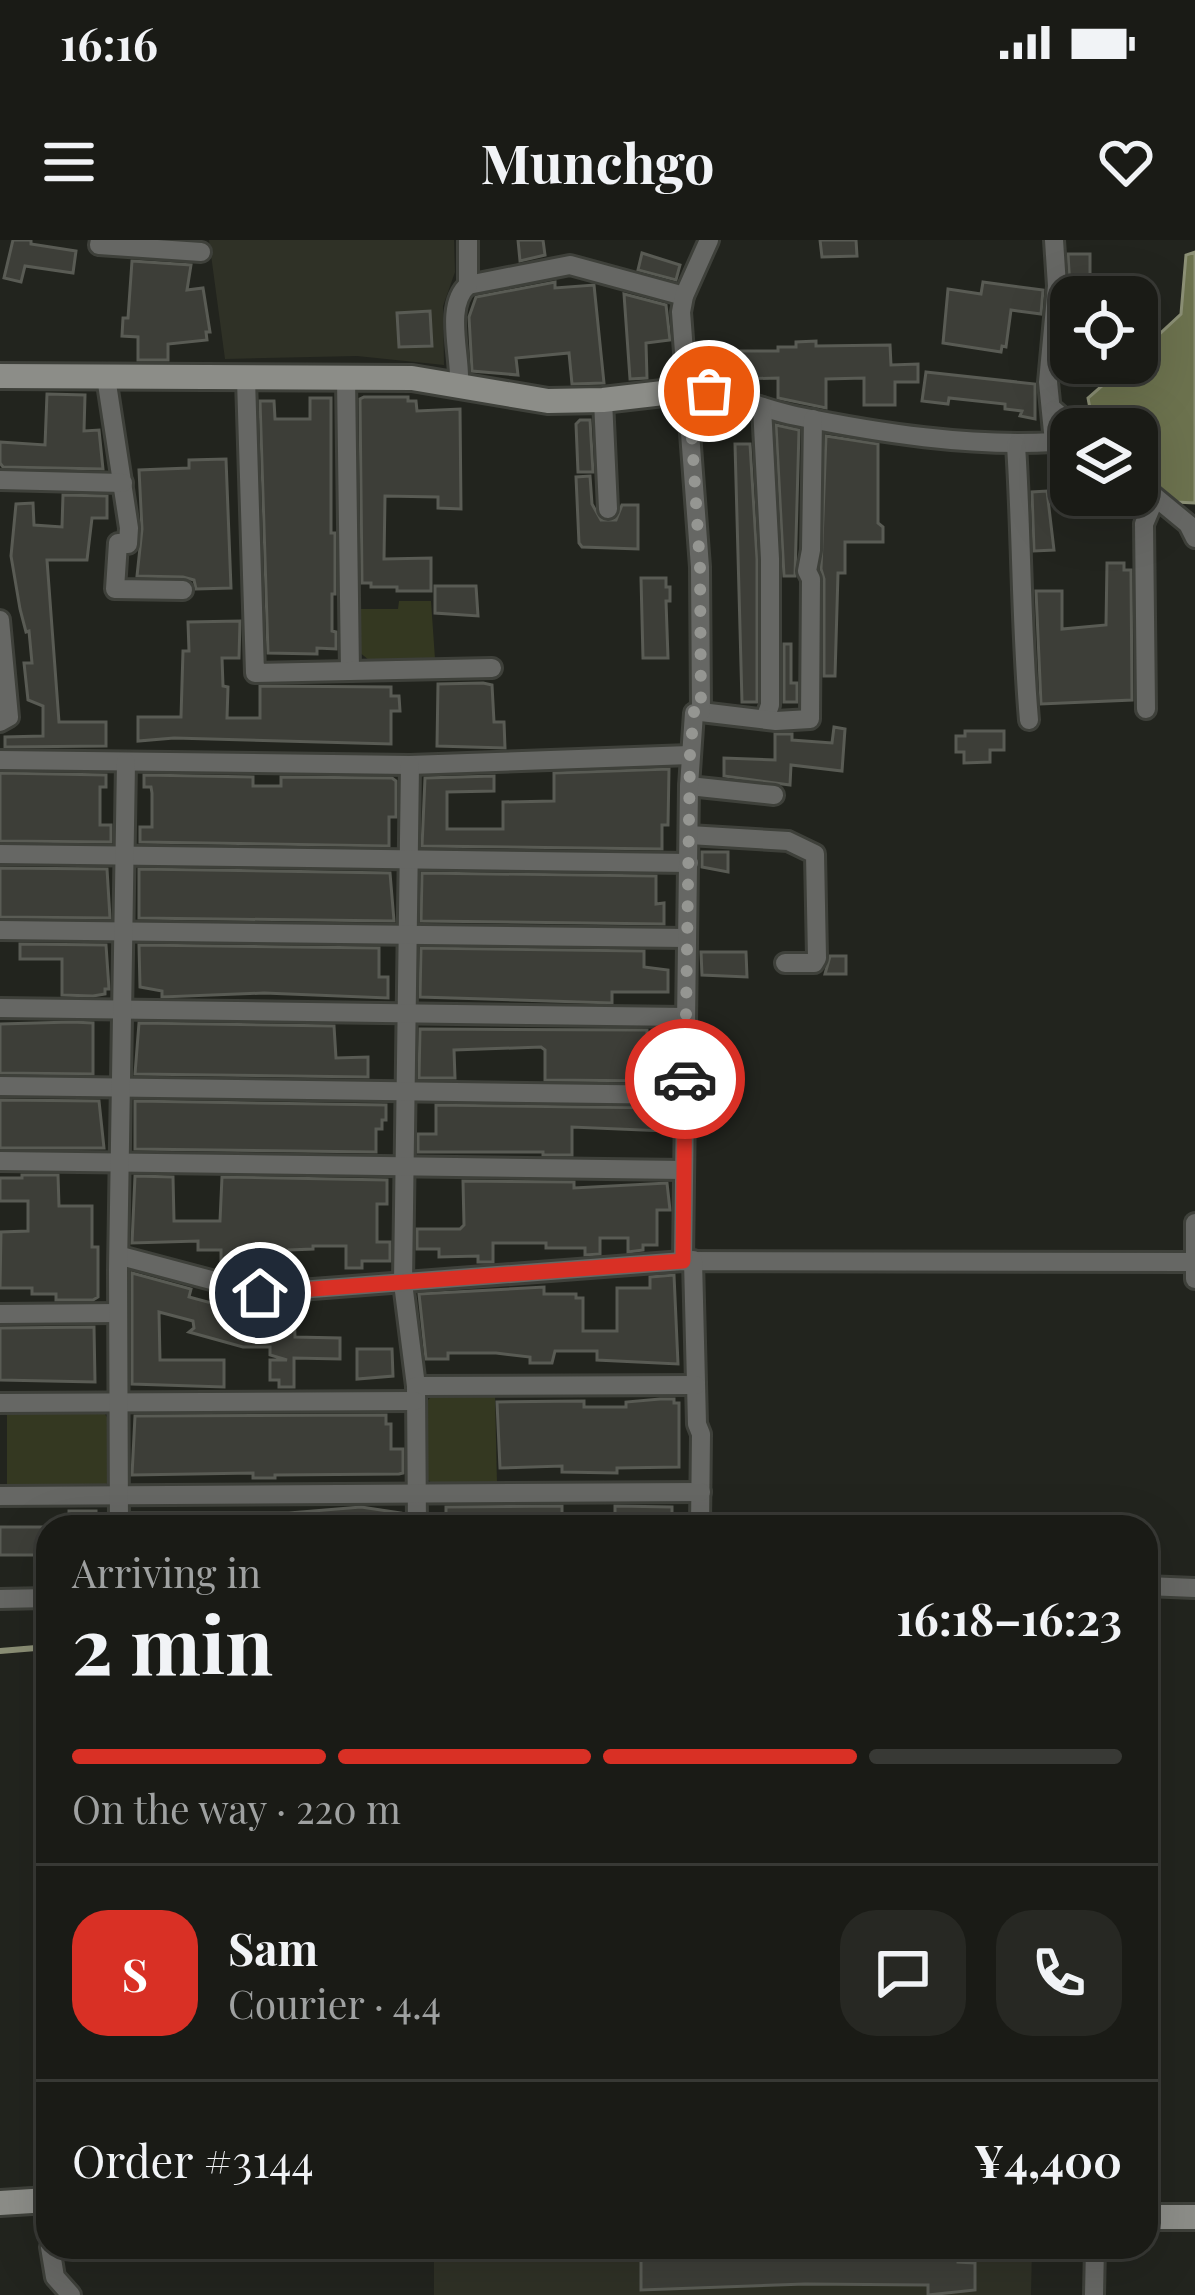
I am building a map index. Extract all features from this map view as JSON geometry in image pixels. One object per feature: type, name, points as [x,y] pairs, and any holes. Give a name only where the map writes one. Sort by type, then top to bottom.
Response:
[{"type":"street","points":[[100,240],[99,245],[201,252]]},
{"type":"street","points":[[468,240],[468,285]]},
{"type":"street","points":[[701,712],[700,567],[682,313],[684,296],[709,240]]},
{"type":"street","points":[[1054,240],[1057,286],[1048,382],[1054,408]]},
{"type":"street","points":[[459,384],[455,309],[468,285],[570,265],[684,296]]},
{"type":"street","points":[[0,376],[412,378],[548,401],[709,391],[813,419],[1016,445],[1050,442]]},
{"type":"street","points":[[106,377],[129,527],[128,544],[118,543],[116,589],[183,590]]},
{"type":"street","points":[[346,378],[350,671]]},
{"type":"street","points":[[246,379],[255,673],[492,668]]},
{"type":"street","points":[[603,400],[608,508]]},
{"type":"street","points":[[762,407],[771,589],[770,705],[765,719]]},
{"type":"street","points":[[700,1515],[684,1170],[694,712],[810,719],[811,579],[807,563],[813,419]]},
{"type":"street","points":[[1016,445],[1024,563],[1021,633],[1029,720]]},
{"type":"street","points":[[0,480],[123,484]]},
{"type":"street","points":[[1158,500],[1193,528]]},
{"type":"street","points":[[1146,709],[1144,524],[1148,516]]},
{"type":"street","points":[[0,620],[9,717],[0,722]]},
{"type":"street","points":[[0,760],[410,765],[690,755]]},
{"type":"street","points":[[119,1515],[126,762]]},
{"type":"street","points":[[410,765],[403,1283],[416,1393],[417,1515]]},
{"type":"street","points":[[689,786],[773,795]]},
{"type":"street","points":[[688,835],[788,842],[815,854],[817,958],[785,962]]},
{"type":"street","points":[[0,854],[688,863]]},
{"type":"street","points":[[0,929],[686,938]]},
{"type":"street","points":[[0,1008],[685,1017]]},
{"type":"street","points":[[0,1086],[685,1095]]},
{"type":"street","points":[[0,1161],[684,1170]]},
{"type":"street","points":[[121,1256],[260,1293],[688,1261],[1194,1270],[1195,1223]]},
{"type":"street","points":[[0,1314],[118,1313]]},
{"type":"street","points":[[0,1402],[696,1385]]},
{"type":"street","points":[[0,1496],[701,1492]]},
{"type":"street","points":[[1158,1586],[1195,1588]]},
{"type":"street","points":[[0,1599],[36,1598]]},
{"type":"street","points":[[0,2203],[36,2201]]},
{"type":"street","points":[[1158,2217],[1195,2217]]},
{"type":"street","points":[[52,2259],[55,2277],[71,2295]]},
{"type":"street","points":[[1094,2295],[1095,2259]]},
{"type":"shaded area","points":[[209,240],[454,240],[455,272],[443,306],[444,365],[357,356],[225,359]]},
{"type":"shaded area","points":[[1195,252],[1195,503],[1176,502],[1158,486],[1158,408],[1090,408],[1088,398],[1104,384],[1158,384],[1158,335],[1181,314],[1186,255]]},
{"type":"shaded area","points":[[399,601],[431,601],[435,659],[370,661],[358,651],[359,609],[398,609]]},
{"type":"shaded area","points":[[434,1394],[495,1394],[497,1485],[434,1485],[425,1477],[423,1405]]},
{"type":"shaded area","points":[[102,1410],[109,1420],[111,1479],[103,1487],[7,1488],[7,1411]]},
{"type":"shaded area","points":[[434,2259],[1032,2259],[1031,2295],[434,2295]]},
{"type":"building","points":[[13,240],[76,251],[73,273],[25,266],[21,282],[4,278]]},
{"type":"building","points":[[518,240],[543,240],[545,255],[520,261]]},
{"type":"building","points":[[820,240],[856,240],[857,256],[822,257]]},
{"type":"building","points":[[642,253],[680,265],[676,280],[638,270]]},
{"type":"building","points":[[1068,254],[1090,254],[1090,276],[1069,276]]},
{"type":"building","points":[[132,261],[191,265],[187,290],[203,288],[210,332],[206,332],[207,340],[168,344],[168,360],[138,360],[138,337],[122,336]]},
{"type":"building","points":[[555,282],[555,288],[594,285],[604,383],[572,384],[569,353],[516,358],[518,375],[472,371],[469,317],[476,297]]},
{"type":"building","points":[[983,282],[1043,290],[1041,314],[1011,310],[1006,347],[1001,352],[943,343],[948,289],[981,294]]},
{"type":"building","points":[[624,294],[666,305],[670,340],[646,343],[647,378],[630,379]]},
{"type":"building","points":[[430,311],[432,346],[399,347],[397,313]]},
{"type":"building","points":[[816,341],[816,346],[890,345],[891,365],[918,364],[918,382],[895,382],[895,405],[864,405],[864,378],[826,379],[826,408],[778,398],[778,378],[736,379],[736,351],[778,351],[778,347],[796,347],[796,342]]},
{"type":"building","points":[[926,372],[1035,384],[1035,419],[1005,409],[1005,404],[949,398],[948,404],[922,401]]},
{"type":"building","points":[[47,394],[85,395],[84,431],[99,430],[103,469],[3,467],[0,463],[0,442],[45,445]]},
{"type":"building","points":[[408,397],[416,401],[417,411],[460,409],[461,509],[438,508],[438,497],[385,496],[384,559],[431,558],[431,591],[397,591],[397,587],[362,583],[360,399]]},
{"type":"building","points":[[310,398],[331,398],[332,631],[336,632],[336,649],[317,648],[317,654],[268,653],[260,401],[274,401],[275,419],[310,419]]},
{"type":"building","points":[[590,420],[593,472],[578,472],[576,424]]},
{"type":"building","points":[[776,425],[799,430],[795,576],[784,576]]},
{"type":"building","points":[[826,436],[878,444],[878,523],[883,527],[883,542],[845,542],[845,573],[838,573],[835,676],[824,676],[821,569]]},
{"type":"building","points":[[735,444],[750,444],[757,559],[757,702],[742,702]]},
{"type":"building","points":[[226,459],[231,588],[196,589],[194,580],[183,577],[137,576],[142,529],[139,470],[189,468],[189,460]]},
{"type":"building","points":[[590,476],[592,504],[601,520],[616,520],[622,505],[638,505],[638,549],[582,547],[579,543],[576,477]]},
{"type":"building","points":[[1047,491],[1054,550],[1034,551],[1032,492]]},
{"type":"building","points":[[63,495],[107,496],[107,518],[92,518],[87,560],[47,560],[59,722],[106,722],[106,746],[5,747],[5,737],[43,736],[43,706],[28,700],[24,663],[32,663],[29,631],[20,609],[11,556],[16,504],[33,503],[34,525],[62,527]]},
{"type":"building","points":[[1107,563],[1124,563],[1124,570],[1131,570],[1132,700],[1041,704],[1036,591],[1062,591],[1062,629],[1106,625]]},
{"type":"building","points":[[641,578],[666,578],[666,587],[670,587],[670,601],[666,601],[668,658],[643,658]]},
{"type":"building","points":[[435,586],[476,586],[478,616],[435,613]]},
{"type":"building","points":[[240,621],[239,658],[222,658],[227,718],[260,718],[260,686],[391,687],[391,696],[399,696],[400,711],[391,711],[391,744],[138,741],[138,717],[181,717],[188,622]]},
{"type":"building","points":[[784,644],[791,644],[791,683],[797,683],[797,702],[784,702]]},
{"type":"building","points":[[438,684],[492,685],[494,722],[504,722],[505,748],[437,746]]},
{"type":"building","points":[[834,727],[845,729],[842,771],[791,765],[790,785],[724,776],[724,758],[775,760],[775,734],[832,743]]},
{"type":"building","points":[[965,731],[1004,731],[1004,750],[990,750],[990,762],[964,763],[964,752],[956,752],[956,736],[965,736]]},
{"type":"building","points":[[669,769],[668,825],[662,825],[662,849],[422,846],[425,778],[494,776],[494,791],[447,792],[447,829],[503,829],[503,802],[554,801],[554,773]]},
{"type":"building","points":[[0,773],[106,775],[106,787],[100,787],[100,825],[111,825],[111,842],[0,841]]},
{"type":"building","points":[[144,775],[253,777],[253,786],[281,786],[281,777],[392,778],[396,781],[396,817],[389,817],[389,846],[140,842],[140,827],[152,827],[152,793],[151,787],[144,787]]},
{"type":"building","points":[[702,852],[728,852],[728,872],[702,867]]},
{"type":"building","points":[[0,868],[107,869],[110,918],[0,917]]},
{"type":"building","points":[[139,869],[390,873],[394,921],[139,918]]},
{"type":"building","points":[[422,873],[656,876],[656,904],[664,903],[664,924],[421,921]]},
{"type":"building","points":[[20,944],[106,945],[109,989],[93,996],[62,995],[62,959],[20,959]]},
{"type":"building","points":[[139,945],[379,948],[379,977],[388,977],[388,998],[264,993],[162,997],[162,991],[140,987]]},
{"type":"building","points":[[421,948],[644,951],[644,967],[668,970],[668,992],[612,992],[612,1003],[420,997]]},
{"type":"building","points":[[701,952],[746,952],[747,977],[702,975]]},
{"type":"building","points":[[830,956],[846,956],[846,974],[825,974]]},
{"type":"building","points":[[93,1023],[93,1074],[0,1073],[0,1024]]},
{"type":"building","points":[[139,1023],[334,1026],[336,1058],[368,1057],[368,1077],[135,1074]]},
{"type":"building","points":[[420,1029],[647,1030],[647,1035],[669,1035],[669,1052],[660,1053],[660,1081],[545,1080],[545,1050],[541,1047],[454,1050],[455,1078],[419,1078]]},
{"type":"building","points":[[0,1100],[99,1101],[104,1148],[0,1148]]},
{"type":"building","points":[[135,1101],[386,1105],[386,1120],[382,1120],[382,1129],[376,1129],[376,1152],[135,1149]]},
{"type":"building","points":[[436,1105],[665,1108],[665,1131],[572,1127],[572,1155],[418,1152],[418,1134],[436,1134]]},
{"type":"building","points":[[58,1175],[59,1206],[92,1206],[92,1247],[98,1247],[98,1297],[93,1300],[56,1300],[56,1294],[32,1294],[32,1288],[0,1288],[1,1232],[28,1231],[28,1201],[0,1201],[0,1178]]},
{"type":"building","points":[[135,1176],[173,1177],[174,1221],[220,1221],[222,1177],[387,1180],[387,1204],[377,1204],[377,1242],[390,1242],[390,1261],[362,1261],[362,1268],[346,1268],[346,1246],[313,1246],[289,1250],[289,1254],[252,1254],[252,1264],[237,1264],[237,1260],[221,1260],[221,1250],[198,1250],[198,1241],[132,1243]]},
{"type":"building","points":[[463,1181],[574,1182],[574,1188],[667,1183],[670,1210],[657,1210],[657,1245],[643,1245],[643,1250],[628,1252],[628,1238],[600,1238],[600,1254],[585,1255],[585,1248],[493,1243],[493,1262],[478,1262],[478,1256],[439,1257],[439,1249],[417,1249],[417,1229],[460,1229],[464,1225]]},
{"type":"building","points":[[132,1273],[191,1289],[189,1297],[234,1309],[228,1327],[280,1327],[280,1305],[294,1305],[295,1337],[340,1338],[340,1359],[294,1358],[294,1387],[279,1387],[279,1380],[270,1380],[270,1360],[287,1360],[270,1355],[270,1347],[243,1347],[189,1332],[193,1321],[159,1312],[160,1360],[224,1360],[224,1387],[132,1384]]},
{"type":"building","points":[[674,1275],[678,1364],[597,1360],[597,1351],[555,1351],[552,1363],[530,1363],[530,1357],[496,1353],[448,1353],[448,1359],[426,1359],[419,1294],[544,1287],[544,1294],[583,1298],[583,1331],[617,1331],[617,1288],[650,1288],[650,1277]]},
{"type":"building","points":[[94,1327],[95,1382],[0,1380],[0,1328]]},
{"type":"building","points":[[357,1349],[392,1349],[393,1376],[357,1379]]},
{"type":"building","points":[[674,1399],[679,1403],[679,1467],[617,1468],[617,1473],[562,1472],[562,1466],[500,1468],[497,1402],[584,1401],[584,1407],[626,1407],[626,1402]]},
{"type":"building","points":[[386,1415],[386,1424],[391,1424],[391,1449],[403,1449],[403,1473],[275,1478],[253,1478],[253,1473],[132,1475],[135,1416]]},
{"type":"building","points":[[562,1506],[562,1515],[446,1515],[446,1507]]},
{"type":"building","points":[[615,1506],[672,1507],[672,1515],[615,1515]]},
{"type":"building","points":[[361,1507],[401,1515],[132,1515],[132,1513],[289,1513]]},
{"type":"building","points":[[69,1511],[96,1511],[96,1515],[69,1515]]},
{"type":"building","points":[[0,1527],[36,1527],[36,1555],[0,1555]]},
{"type":"building","points":[[641,2259],[958,2259],[975,2263],[975,2290],[928,2295],[928,2285],[641,2290]]},
{"type":"waterway","points":[[0,1651],[36,1648]]},
{"type":"way so far","points":[[685,1079],[690,755],[694,712],[701,712],[700,567],[689,390],[709,391]]},
{"type":"route","points":[[260,1293],[683,1261],[685,1079]]}]
